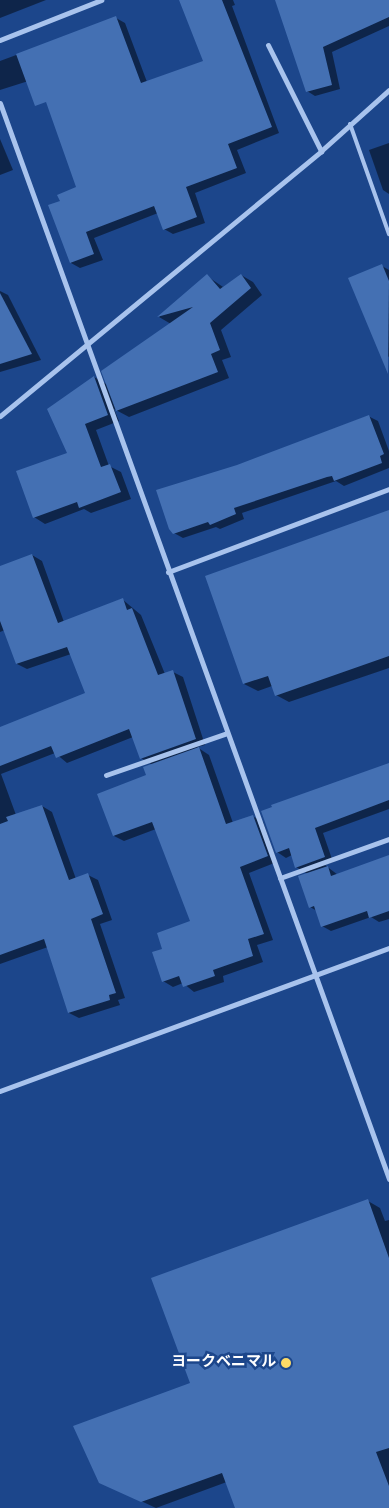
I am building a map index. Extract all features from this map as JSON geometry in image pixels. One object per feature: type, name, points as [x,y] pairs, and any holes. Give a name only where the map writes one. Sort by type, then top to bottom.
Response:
[{"type":"street","points":[[0,40],[101,0]]},
{"type":"street","points":[[268,45],[321,151]]},
{"type":"street","points":[[0,416],[321,151],[389,90]]},
{"type":"street","points":[[0,103],[389,1179]]},
{"type":"street","points":[[168,572],[389,489]]},
{"type":"street","points":[[106,775],[227,733]]},
{"type":"street","points":[[280,878],[389,839]]},
{"type":"street","points":[[0,1091],[389,948]]},
{"type":"lane","points":[[350,124],[389,234]]},
{"type":"building","points":[[179,0],[222,0],[272,127],[228,144],[237,168],[186,187],[197,217],[163,230],[154,206],[86,232],[94,254],[70,263],[48,205],[60,201],[57,195],[76,187],[46,102],[35,106],[16,54],[116,16],[141,83],[203,61]]},
{"type":"building","points":[[275,0],[389,0],[389,17],[323,47],[332,85],[306,92]]},
{"type":"building","points":[[382,264],[389,281],[388,374],[348,278]]},
{"type":"building","points":[[207,274],[220,289],[241,274],[251,288],[210,323],[220,350],[211,354],[218,372],[116,411],[101,371],[193,307],[157,317]]},
{"type":"building","points":[[0,293],[32,354],[0,364]]},
{"type":"building","points":[[94,376],[108,415],[85,424],[101,467],[110,464],[121,492],[79,508],[77,502],[33,518],[16,471],[67,453],[47,409]]},
{"type":"building","points":[[369,415],[384,454],[380,456],[382,463],[334,481],[332,476],[327,477],[234,508],[236,514],[210,525],[208,522],[173,534],[169,529],[156,490],[237,465]]},
{"type":"building","points":[[389,510],[389,656],[275,696],[268,676],[243,684],[205,576]]},
{"type":"building","points":[[32,554],[58,623],[123,598],[127,610],[132,608],[158,675],[173,670],[196,739],[140,759],[129,729],[56,758],[51,746],[0,766],[0,727],[85,693],[67,647],[16,664],[0,621],[0,566]]},
{"type":"building","points":[[199,747],[226,824],[253,815],[268,856],[240,867],[264,934],[248,939],[253,956],[213,970],[215,976],[183,987],[179,976],[162,982],[152,952],[162,949],[157,933],[190,921],[152,822],[113,836],[97,794],[146,775],[143,767]]},
{"type":"building","points":[[389,763],[389,800],[315,828],[325,857],[295,868],[289,848],[276,853],[261,811],[272,807],[271,805]]},
{"type":"building","points":[[42,805],[69,880],[88,873],[103,914],[91,919],[116,993],[109,995],[110,1000],[68,1013],[44,939],[0,955],[0,824],[8,821],[6,817]]},
{"type":"building","points":[[389,855],[389,911],[369,918],[367,911],[321,927],[314,906],[309,908],[298,876],[328,866],[331,876]]},
{"type":"building","name":"ヨークベニマル","points":[[368,1199],[389,1258],[389,1448],[376,1452],[389,1486],[389,1508],[235,1508],[222,1473],[141,1502],[99,1483],[73,1426],[190,1383],[151,1278]]},
{"type":"place","name":"ヨークベニマル","points":[[286,1363]]}]
